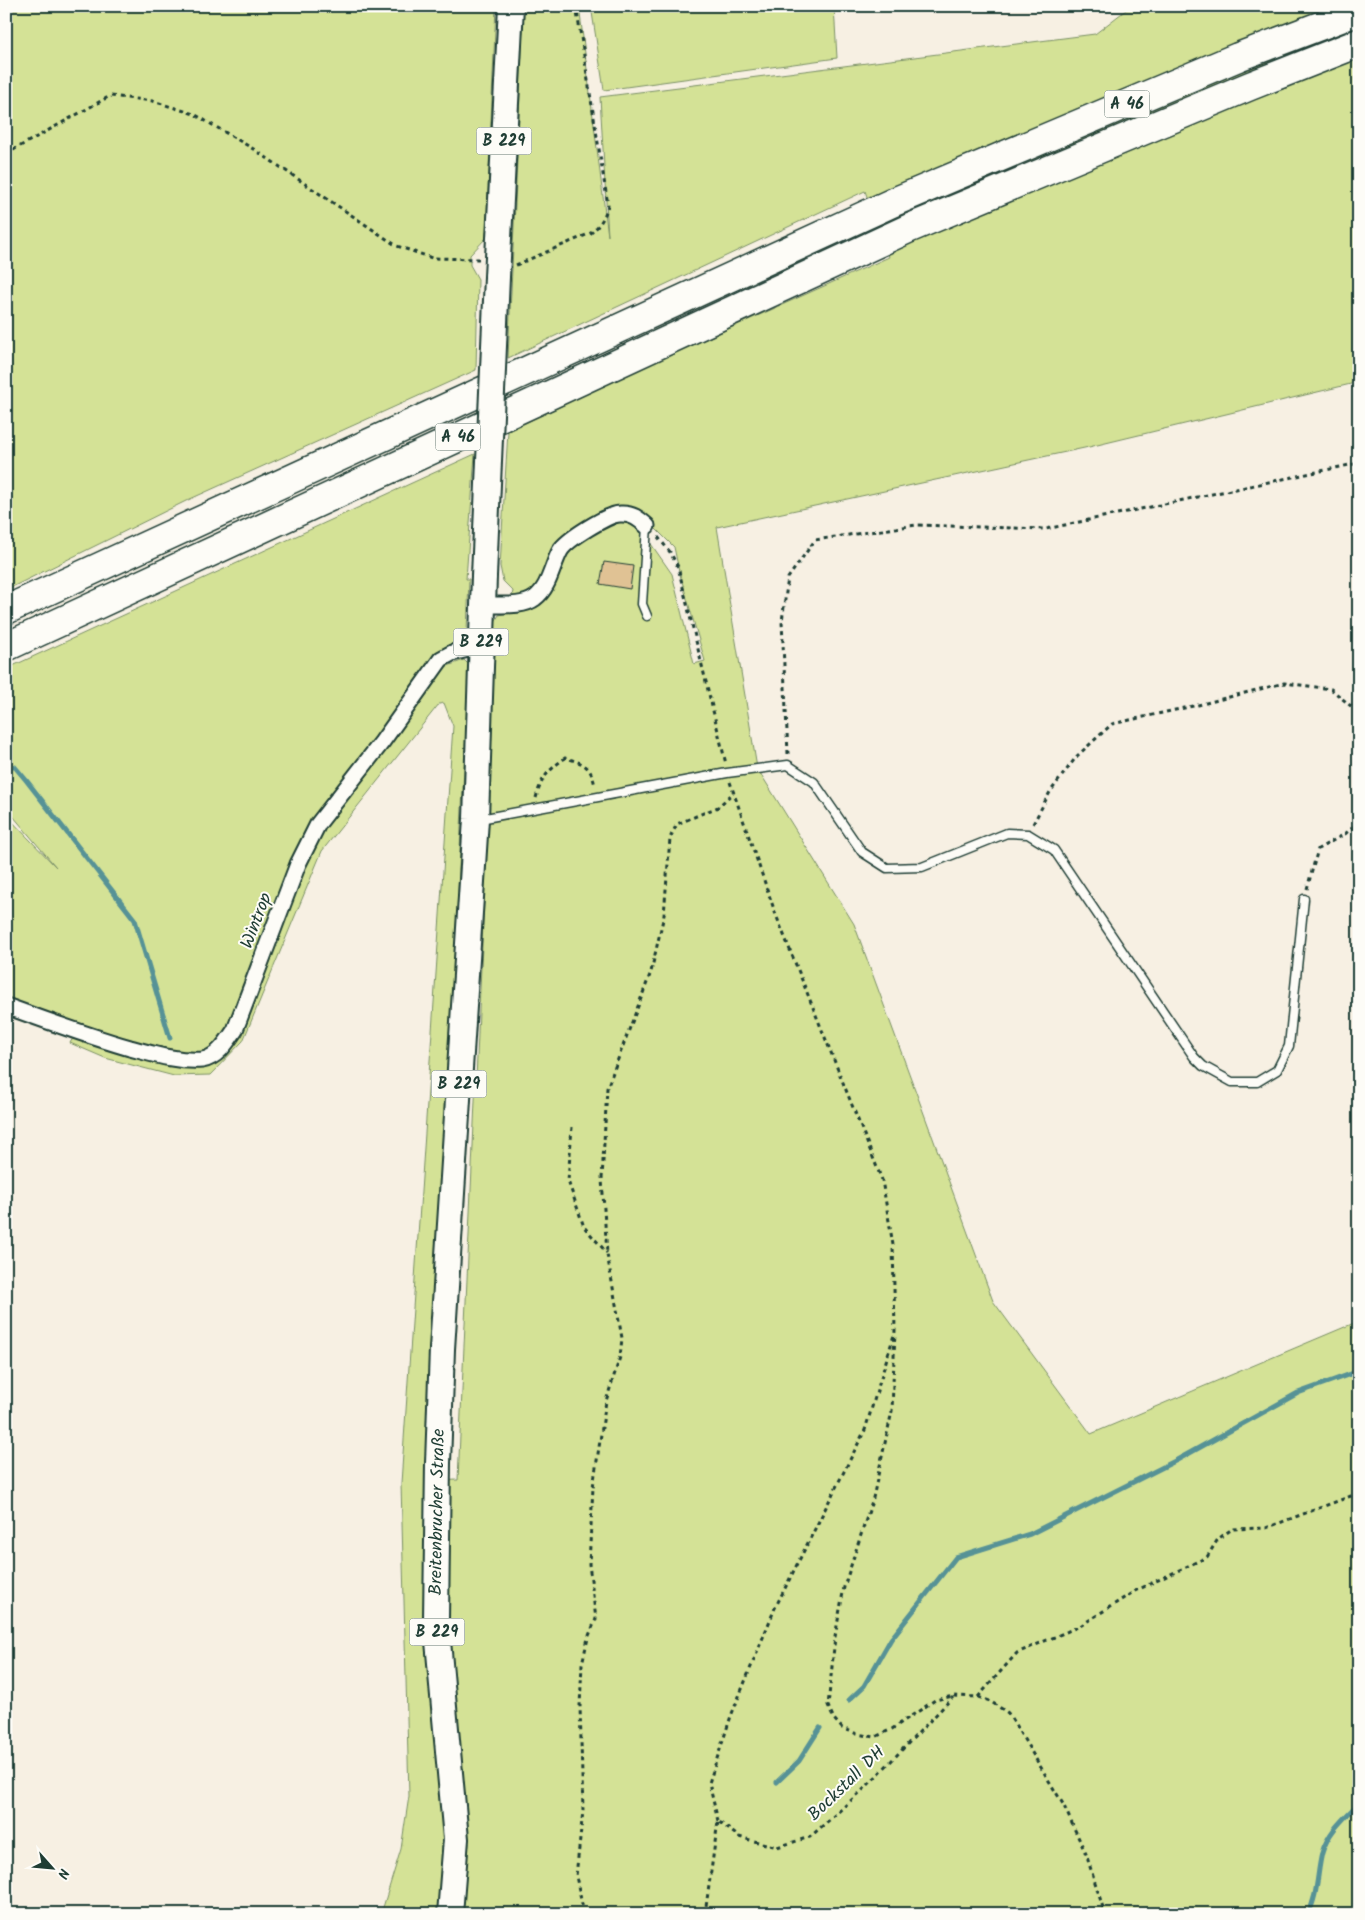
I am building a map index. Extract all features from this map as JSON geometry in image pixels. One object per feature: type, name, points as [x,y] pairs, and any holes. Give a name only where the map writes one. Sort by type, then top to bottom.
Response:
[{"type":"highway","name":"A 46","points":[[6,610],[896,201],[1238,57],[1359,11]]},
{"type":"highway","name":"A 46","points":[[6,646],[910,228],[1250,86],[1359,43]]},
{"type":"main road","name":"B 229","points":[[476,819],[480,646],[502,268],[511,6]]},
{"type":"main road","name":"Breitenbrucher Straße","points":[[450,1914],[456,1839],[439,1659],[436,1589],[442,1349],[476,819]]},
{"type":"street","points":[[482,605],[525,603],[540,595],[564,545],[608,518],[618,514],[630,514],[648,526]]},
{"type":"street","name":"Wintrop","points":[[6,1006],[80,1033],[164,1057],[203,1060],[214,1055],[225,1046],[235,1030],[298,864],[318,824],[382,742],[441,659],[452,653],[480,646]]},
{"type":"lane","points":[[647,616],[642,604],[648,526]]},
{"type":"lane","points":[[476,819],[727,773],[788,765],[814,782],[862,852],[887,868],[922,867],[1007,833],[1028,834],[1054,850],[1194,1057],[1202,1066],[1232,1082],[1257,1082],[1277,1070],[1289,1046],[1304,899]]},
{"type":"path","points":[[6,154],[110,96],[153,101],[194,114],[255,150],[397,246],[432,258],[502,268],[586,236],[596,229],[607,210],[605,186],[576,6]]},
{"type":"path","points":[[788,765],[782,621],[788,578],[815,540],[916,524],[1046,529],[1359,463]]},
{"type":"path","points":[[648,526],[670,552],[678,567],[725,762]]},
{"type":"path","points":[[1028,834],[1050,792],[1077,756],[1112,724],[1284,683],[1331,689],[1359,713]]},
{"type":"path","points":[[533,809],[539,787],[548,770],[565,758],[581,762],[592,773],[598,797]]},
{"type":"path","points":[[584,1914],[576,1876],[583,1811],[580,1706],[582,1664],[588,1638],[596,1619],[589,1564],[593,1487],[606,1401],[620,1357],[622,1338],[608,1254],[602,1180],[607,1088],[651,972],[664,916],[670,838],[677,824],[718,806],[734,792],[776,915],[882,1180],[893,1246],[895,1330],[892,1411],[872,1498],[844,1586],[835,1637],[828,1706],[834,1719],[842,1728],[857,1734],[876,1737],[892,1729],[935,1700],[953,1696],[990,1701],[1008,1713],[1063,1804],[1086,1854],[1105,1914]]},
{"type":"path","points":[[1304,899],[1318,849],[1345,834],[1359,822]]},
{"type":"path","points":[[572,1127],[568,1181],[584,1226],[608,1254]]},
{"type":"path","points":[[705,1914],[718,1821],[709,1782],[730,1716],[775,1608],[865,1430],[895,1330]]},
{"type":"path","points":[[978,1698],[1017,1653],[1080,1626],[1135,1591],[1206,1557],[1218,1539],[1232,1529],[1266,1528],[1359,1493]]},
{"type":"path","name":"Bockstall DH","points":[[718,1821],[739,1838],[777,1847],[810,1837],[866,1788],[953,1696]]},
{"type":"green space","points":[[6,6],[496,6],[486,238],[470,255],[470,265],[478,279],[476,370],[188,500],[6,590]]},
{"type":"green space","points":[[524,6],[579,6],[608,236],[600,97],[1095,34],[1131,6],[1359,6],[1359,382],[1089,447],[717,527],[757,768],[854,924],[993,1301],[1091,1434],[1359,1321],[1359,1914],[381,1914],[401,1849],[409,1796],[401,1483],[453,726],[444,703],[439,704],[322,851],[243,1041],[210,1075],[174,1076],[105,1058],[70,1043],[75,1035],[6,999],[6,815],[56,867],[6,810],[6,669],[475,454],[466,579],[469,579],[467,631],[448,648],[432,669],[439,676],[445,667],[464,660],[469,665],[429,1481],[458,1480],[487,834],[492,626],[499,615],[524,610],[572,545],[609,522],[629,521],[642,531],[672,574],[694,664],[705,661],[674,547],[649,522],[605,511],[547,566],[534,592],[522,598],[512,596],[513,591],[503,581],[500,566],[508,431],[650,364],[889,257],[865,191],[508,358]]},
{"type":"green space","points":[[591,6],[834,6],[837,58],[604,90]]},
{"type":"building","points":[[604,562],[633,566],[630,589],[600,584]]},
{"type":"waterway","points":[[6,765],[15,767],[26,780],[135,920],[170,1038]]},
{"type":"waterway","points":[[849,1700],[864,1686],[891,1639],[956,1557],[1030,1534],[1177,1460],[1298,1393],[1359,1371]]},
{"type":"waterway","points":[[777,1782],[799,1761],[820,1728]]},
{"type":"waterway","points":[[1308,1914],[1314,1899],[1320,1861],[1328,1838],[1359,1803]]}]
